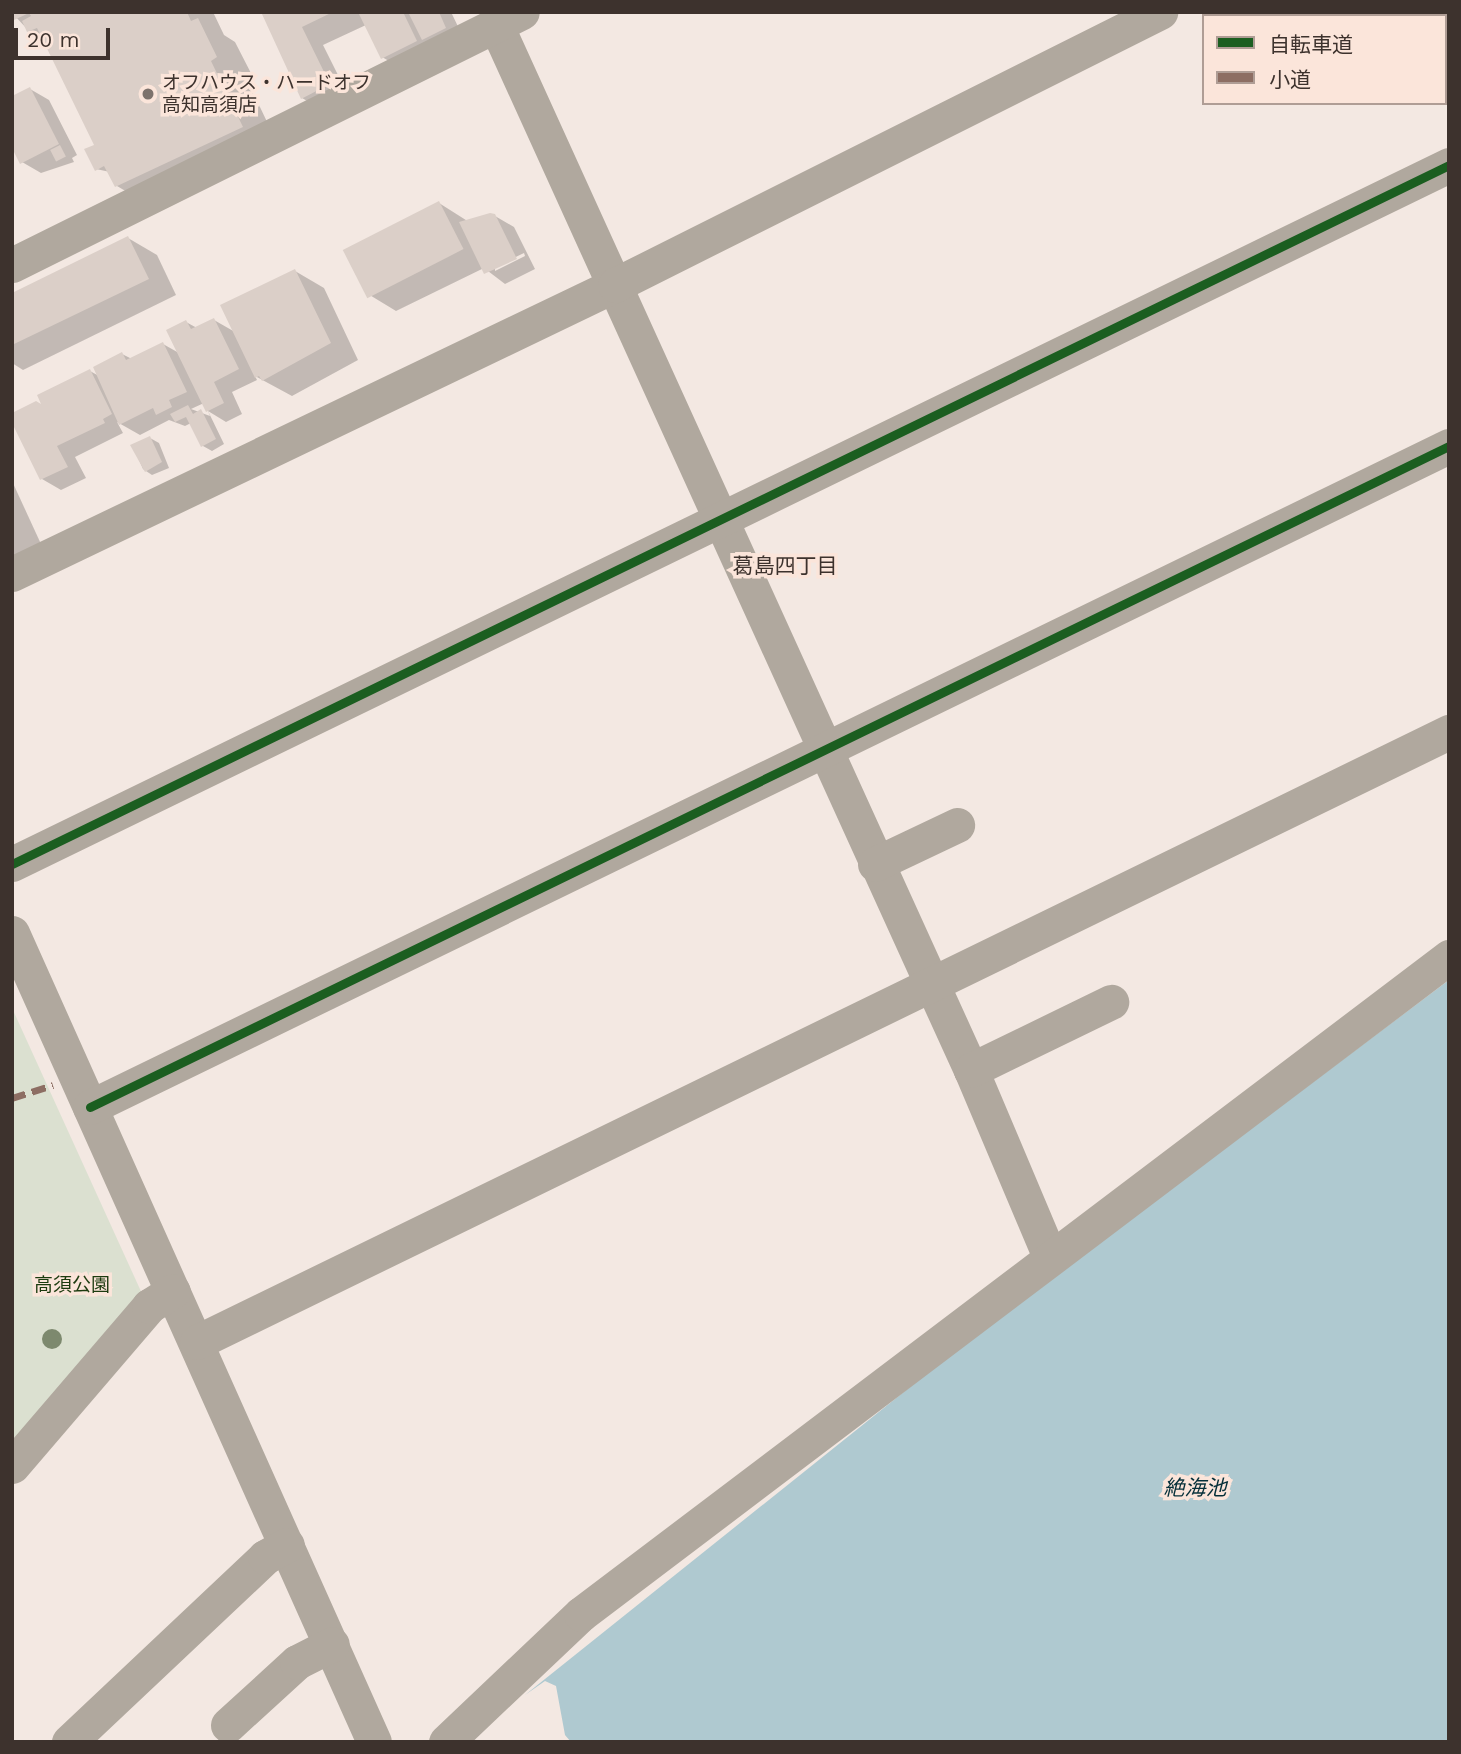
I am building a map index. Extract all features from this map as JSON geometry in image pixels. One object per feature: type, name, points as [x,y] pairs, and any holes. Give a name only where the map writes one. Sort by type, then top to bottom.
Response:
[{"type":"street","points":[[12,574],[615,285],[1160,12]]},
{"type":"street","points":[[16,254],[509,19],[615,285],[875,864],[971,1070],[1050,1257]]},
{"type":"street","points":[[12,864],[1449,165]]},
{"type":"street","points":[[90,1107],[1449,446]]},
{"type":"street","points":[[197,1342],[1449,732]]},
{"type":"street","points":[[875,864],[957,825]]},
{"type":"street","points":[[12,933],[374,1742]]},
{"type":"street","points":[[446,1742],[581,1614],[1449,957]]},
{"type":"street","points":[[971,1070],[1111,1002]]},
{"type":"street","points":[[12,1466],[149,1306],[173,1291]]},
{"type":"street","points":[[69,1742],[265,1557],[287,1545]]},
{"type":"street","points":[[228,1725],[297,1662],[332,1644]]},
{"type":"green space","name":"高須公園","points":[[12,1008],[144,1298],[12,1450]]},
{"type":"water","name":"絶海池","points":[[1449,980],[1449,1742],[571,1742],[565,1735],[556,1686],[545,1681],[525,1695],[965,1343]]},
{"type":"building","name":"オフハウス・ハードオフ 高知高須店","points":[[12,12],[187,12],[191,21],[198,18],[217,57],[211,61],[243,127],[115,187],[104,166],[95,171],[84,149],[94,145],[37,28],[27,32],[22,21],[31,16],[29,13],[14,20]]},
{"type":"building","points":[[261,12],[333,12],[302,27],[330,84],[301,99]]},
{"type":"building","points":[[358,12],[403,12],[417,41],[381,59]]},
{"type":"building","points":[[408,12],[439,12],[446,28],[422,40]]},
{"type":"building","points":[[30,87],[59,144],[20,164],[12,148],[12,96]]},
{"type":"building","points":[[60,145],[66,157],[56,162],[50,150]]},
{"type":"building","points":[[439,201],[464,249],[367,298],[343,250]]},
{"type":"building","points":[[495,214],[517,259],[484,274],[459,222]]},
{"type":"building","points":[[128,236],[149,279],[12,345],[12,293]]},
{"type":"building","points":[[295,269],[331,343],[262,381],[259,376],[255,378],[220,305]]},
{"type":"building","points":[[214,318],[239,369],[214,382],[224,403],[206,412],[166,330],[186,320],[191,329]]},
{"type":"building","points":[[163,342],[187,392],[169,400],[172,407],[156,415],[153,408],[119,425],[93,367],[122,352],[126,360]]},
{"type":"building","points":[[90,369],[112,414],[103,419],[105,423],[57,446],[68,467],[40,480],[12,423],[12,413],[36,401],[41,404],[37,395]]},
{"type":"building","points":[[188,405],[193,414],[201,409],[216,439],[201,447],[186,417],[175,422],[170,414]]},
{"type":"building","points":[[150,436],[162,462],[145,472],[130,445]]},
{"type":"marked path","points":[[12,1098],[53,1085]]},
{"type":"cycle path","points":[[12,864],[1449,165]]},
{"type":"cycle path","points":[[90,1107],[1449,446]]},
{"type":"place","name":"オフハウス・ハードオフ 高知高須店","points":[[148,94]]},
{"type":"district","name":"葛島四丁目","points":[[785,566]]}]
